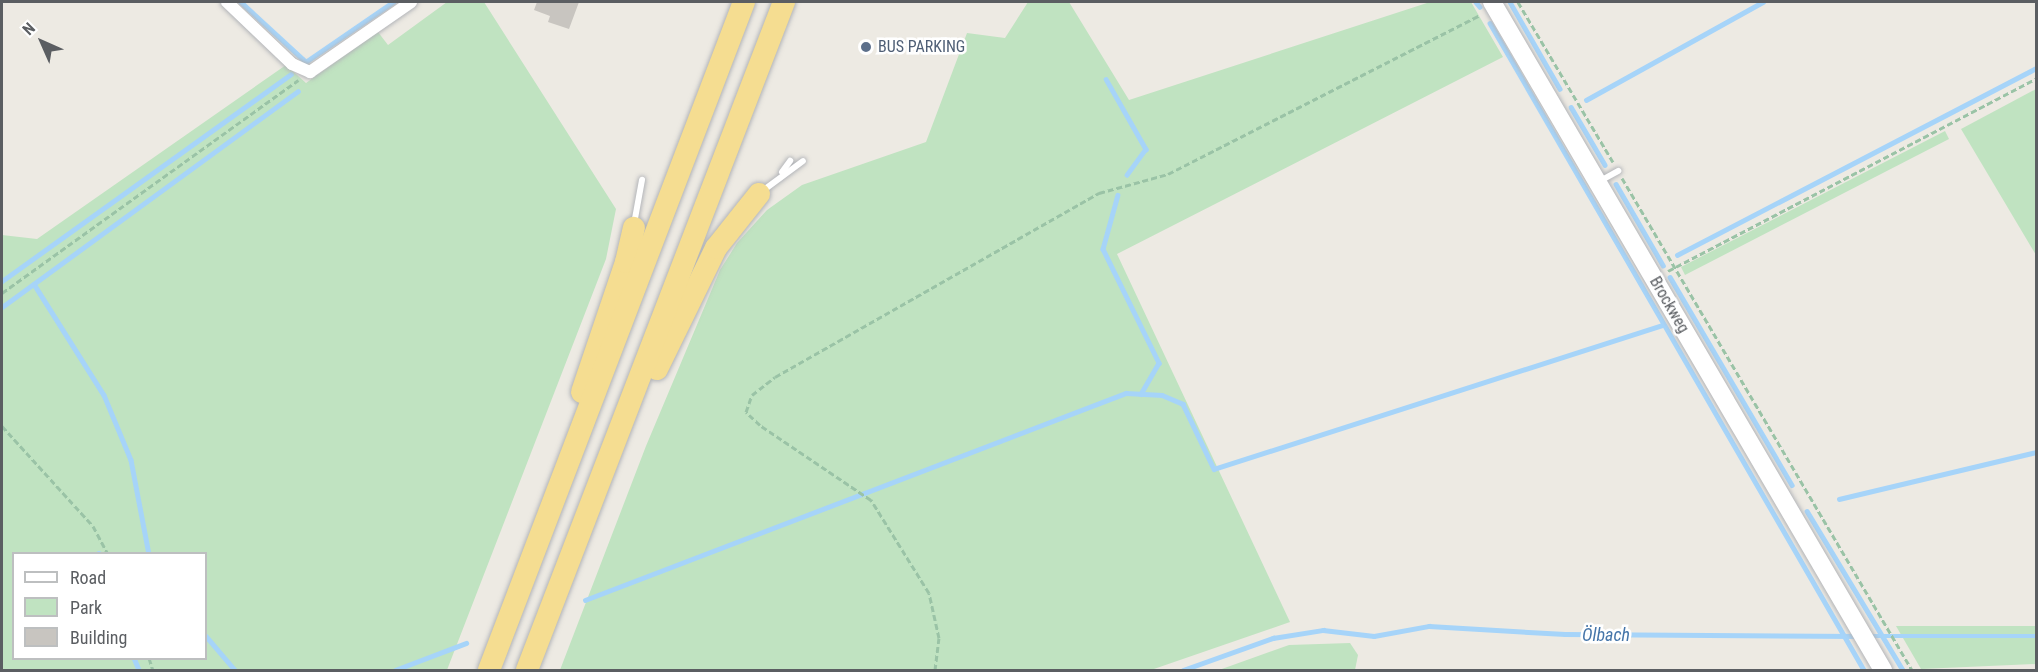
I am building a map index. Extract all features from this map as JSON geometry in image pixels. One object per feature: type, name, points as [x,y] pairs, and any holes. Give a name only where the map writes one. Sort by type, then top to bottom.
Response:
[{"type":"highway","points":[[489,670],[744,2]]},
{"type":"highway","points":[[527,670],[783,2]]},
{"type":"highway","points":[[606,465],[634,417],[716,248],[763,190]]},
{"type":"highway","points":[[572,453],[584,381],[626,262],[634,228]]},
{"type":"street","points":[[228,2],[292,64],[310,72],[411,2]]},
{"type":"street","name":"Brockweg","points":[[1494,4],[1881,668]]},
{"type":"lane","points":[[763,190],[790,161]]},
{"type":"lane","points":[[763,190],[803,161]]},
{"type":"lane","points":[[1597,183],[1618,171]]},
{"type":"lane","points":[[634,228],[642,180]]},
{"type":"path","points":[[1518,2],[1912,670]]},
{"type":"path","points":[[935,670],[939,638],[928,593],[872,500],[760,425],[746,412],[752,395],[774,377],[1099,193],[1168,174],[1494,4]]},
{"type":"path","points":[[2,293],[310,72]]},
{"type":"path","points":[[1653,278],[2037,79]]},
{"type":"path","points":[[2,426],[93,526],[107,552]]},
{"type":"green space","points":[[447,2],[484,2],[616,209],[606,259],[447,670],[2,670],[2,235],[37,239],[286,65],[306,83],[378,32],[388,45]]},
{"type":"green space","points":[[1028,2],[1069,2],[1129,100],[1430,2],[1471,2],[1503,57],[1117,254],[1290,622],[1151,670],[560,670],[646,446],[720,270],[737,243],[767,210],[802,185],[926,142],[967,33],[1005,38]]},
{"type":"green space","points":[[2036,89],[2036,255],[1961,129]]},
{"type":"green space","points":[[1945,131],[1949,139],[1685,275],[1681,267]]},
{"type":"green space","points":[[1896,626],[2036,626],[2036,664],[1921,669]]},
{"type":"green space","points":[[1350,643],[1358,655],[1355,670],[1219,670],[1289,645]]},
{"type":"building","points":[[537,2],[579,2],[569,29],[548,22],[550,16],[534,10]]},
{"type":"waterway","points":[[241,2],[306,62]]},
{"type":"waterway","points":[[304,63],[393,2]]},
{"type":"waterway","points":[[1476,2],[1480,7]]},
{"type":"waterway","points":[[1510,2],[1560,89]]},
{"type":"waterway","points":[[1586,100],[1763,2]]},
{"type":"waterway","points":[[1490,23],[1864,670]]},
{"type":"waterway","points":[[1677,255],[2036,68]]},
{"type":"waterway","points":[[2,281],[291,74]]},
{"type":"waterway","points":[[1106,79],[1146,149],[1127,175]]},
{"type":"waterway","points":[[2,307],[298,91]]},
{"type":"waterway","points":[[1571,107],[1605,165]]},
{"type":"waterway","points":[[1616,184],[1663,265]]},
{"type":"waterway","points":[[1118,195],[1103,249],[1159,363],[1141,394]]},
{"type":"waterway","points":[[1670,277],[1792,485]]},
{"type":"waterway","points":[[34,284],[104,395],[131,460],[149,552]]},
{"type":"waterway","points":[[585,600],[1126,393],[1162,395],[1183,404],[1214,469],[1662,325]]},
{"type":"waterway","points":[[1839,499],[2036,452]]},
{"type":"waterway","points":[[1807,511],[1903,670]]},
{"type":"waterway","name":"Ölbach","points":[[1183,670],[1273,638],[1323,630],[1374,636],[1429,626],[1565,634],[1857,636]]},
{"type":"waterway","name":"Ölbach","points":[[1868,636],[2036,636]]},
{"type":"waterway","points":[[207,637],[235,670]]},
{"type":"waterway","points":[[395,670],[466,643]]},
{"type":"waterway","points":[[135,660],[139,670]]},
{"type":"place","name":"BUS PARKING","points":[[866,47]]}]
